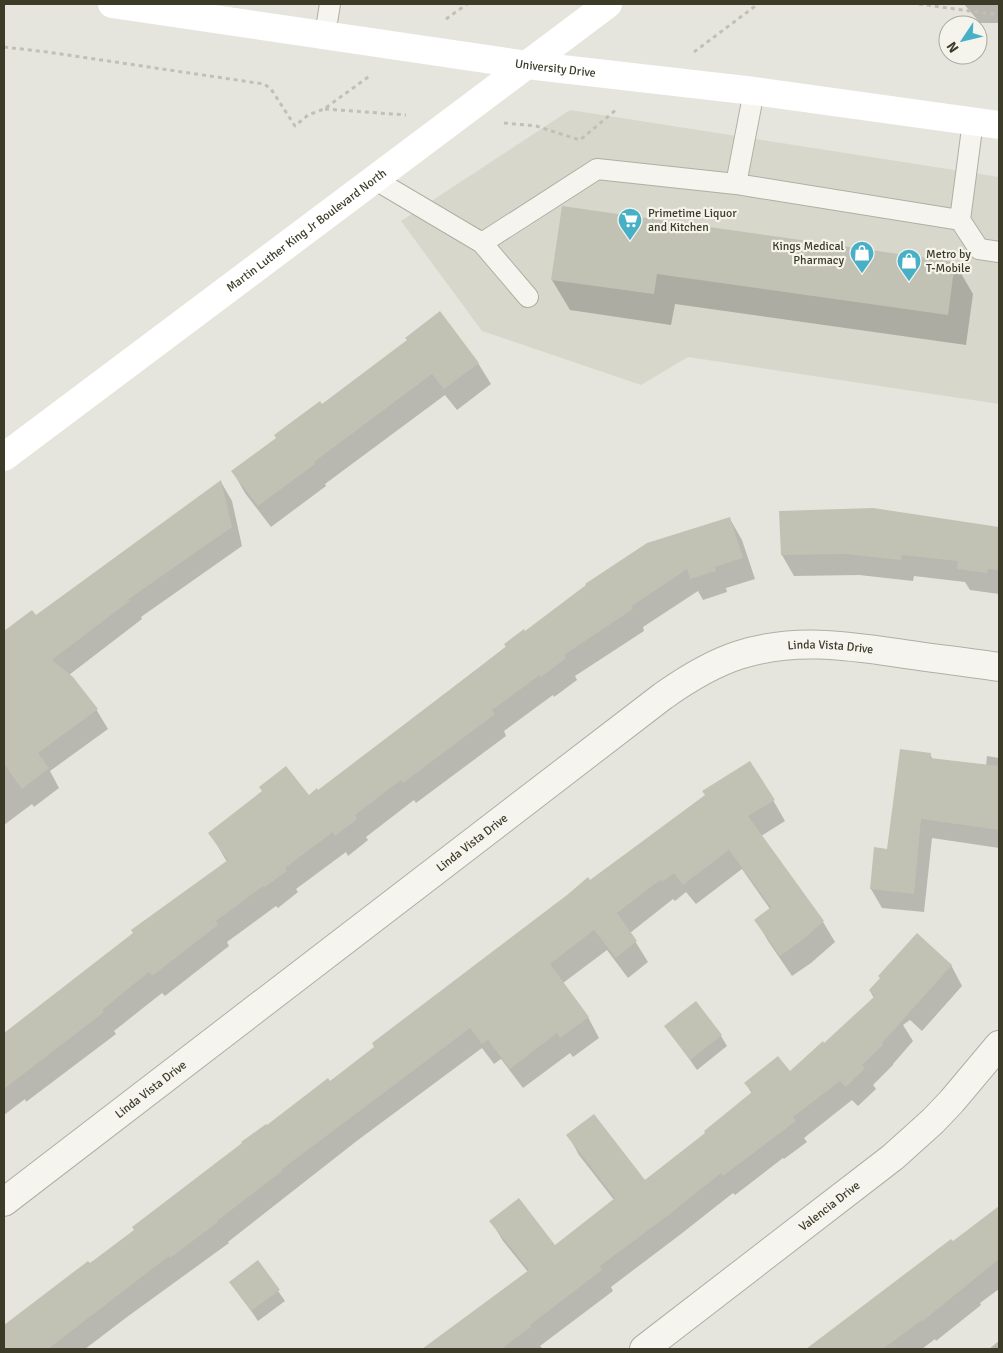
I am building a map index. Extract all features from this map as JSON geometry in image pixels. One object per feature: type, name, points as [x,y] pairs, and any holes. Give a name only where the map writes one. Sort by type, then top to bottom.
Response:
[{"type":"main road","name":"University Drive","points":[[112,4],[527,65],[754,91],[986,123]]},
{"type":"main road","name":"Martin Luther King Jr Boulevard North","points":[[4,457],[608,4]]},
{"type":"street","name":"Linda Vista Drive","points":[[4,1202],[663,696],[699,672],[724,660],[753,651],[790,645],[812,644],[857,647],[999,667]]},
{"type":"street","name":"Valencia Drive","points":[[644,1349],[906,1146],[952,1101],[999,1045]]},
{"type":"lane","points":[[325,35],[330,4]]},
{"type":"lane","points":[[736,184],[754,91]]},
{"type":"lane","points":[[960,220],[986,123]]},
{"type":"lane","points":[[482,243],[597,169],[736,184],[960,220],[980,250],[999,252]]},
{"type":"lane","points":[[374,179],[482,243],[528,297]]},
{"type":"path","points":[[919,4],[999,15]]},
{"type":"path","points":[[4,47],[264,84],[271,89],[294,126],[308,115],[324,109]]},
{"type":"path","points":[[536,126],[580,140],[600,122]]},
{"type":"shaded area","points":[[570,110],[999,177],[999,404],[688,357],[641,385],[482,331],[401,221]]},
{"type":"building","points":[[562,206],[955,262],[948,315],[657,274],[654,294],[551,280]]},
{"type":"building","points":[[440,311],[479,363],[444,389],[432,374],[258,506],[231,471],[276,438],[274,435],[320,401],[322,404],[407,340],[405,338]]},
{"type":"building","points":[[221,480],[232,527],[126,601],[132,599],[52,660],[73,677],[98,709],[38,753],[49,768],[22,789],[4,764],[4,631],[32,610],[36,615]]},
{"type":"building","points":[[873,508],[999,527],[999,570],[988,569],[987,573],[957,569],[958,561],[902,555],[901,560],[846,554],[781,555],[779,511]]},
{"type":"building","points":[[730,517],[743,558],[715,567],[716,571],[690,579],[687,569],[632,606],[633,609],[564,655],[566,658],[492,710],[495,714],[403,783],[401,780],[355,815],[357,819],[335,836],[333,832],[285,868],[287,871],[265,887],[263,886],[216,921],[218,925],[152,976],[149,972],[102,1010],[104,1012],[4,1089],[4,1033],[133,933],[131,930],[228,860],[208,833],[262,791],[259,787],[286,766],[309,795],[317,788],[318,790],[506,647],[504,644],[524,629],[525,631],[585,584],[647,543]]},
{"type":"building","points":[[900,749],[931,753],[930,758],[999,766],[999,830],[921,819],[914,894],[870,889],[874,847],[887,849]]},
{"type":"building","points":[[750,761],[775,800],[748,816],[824,921],[800,942],[780,956],[754,920],[771,907],[729,850],[683,885],[674,873],[662,882],[660,880],[617,913],[637,941],[616,958],[594,930],[550,964],[589,1017],[560,1038],[557,1033],[510,1069],[488,1040],[482,1044],[470,1028],[281,1170],[218,1222],[170,1258],[169,1256],[48,1349],[4,1349],[4,1325],[88,1261],[90,1263],[134,1230],[132,1227],[241,1142],[267,1125],[328,1078],[330,1081],[374,1047],[372,1043],[588,877],[590,880],[705,795],[702,791]]},
{"type":"building","points":[[917,933],[952,965],[882,1043],[883,1045],[862,1065],[865,1068],[846,1087],[840,1081],[793,1117],[796,1121],[723,1176],[721,1173],[600,1266],[602,1270],[501,1349],[422,1349],[529,1270],[489,1221],[519,1198],[555,1245],[615,1198],[566,1135],[594,1114],[645,1180],[705,1133],[704,1131],[752,1092],[744,1083],[778,1056],[790,1071],[823,1041],[824,1043],[875,996],[869,990],[880,978],[878,976]]},
{"type":"building","points":[[696,1001],[722,1035],[690,1060],[664,1026]]},
{"type":"building","points":[[999,1206],[999,1259],[923,1321],[883,1349],[806,1349],[951,1239],[953,1241]]},
{"type":"building","points":[[258,1260],[280,1290],[251,1311],[229,1282]]},
{"type":"place","name":"Primetime Liquor and Kitchen","points":[[630,241]]},
{"type":"place","name":"Kings Medical Pharmacy","points":[[862,274]]},
{"type":"place","name":"Metro by T-Mobile","points":[[909,282]]}]
